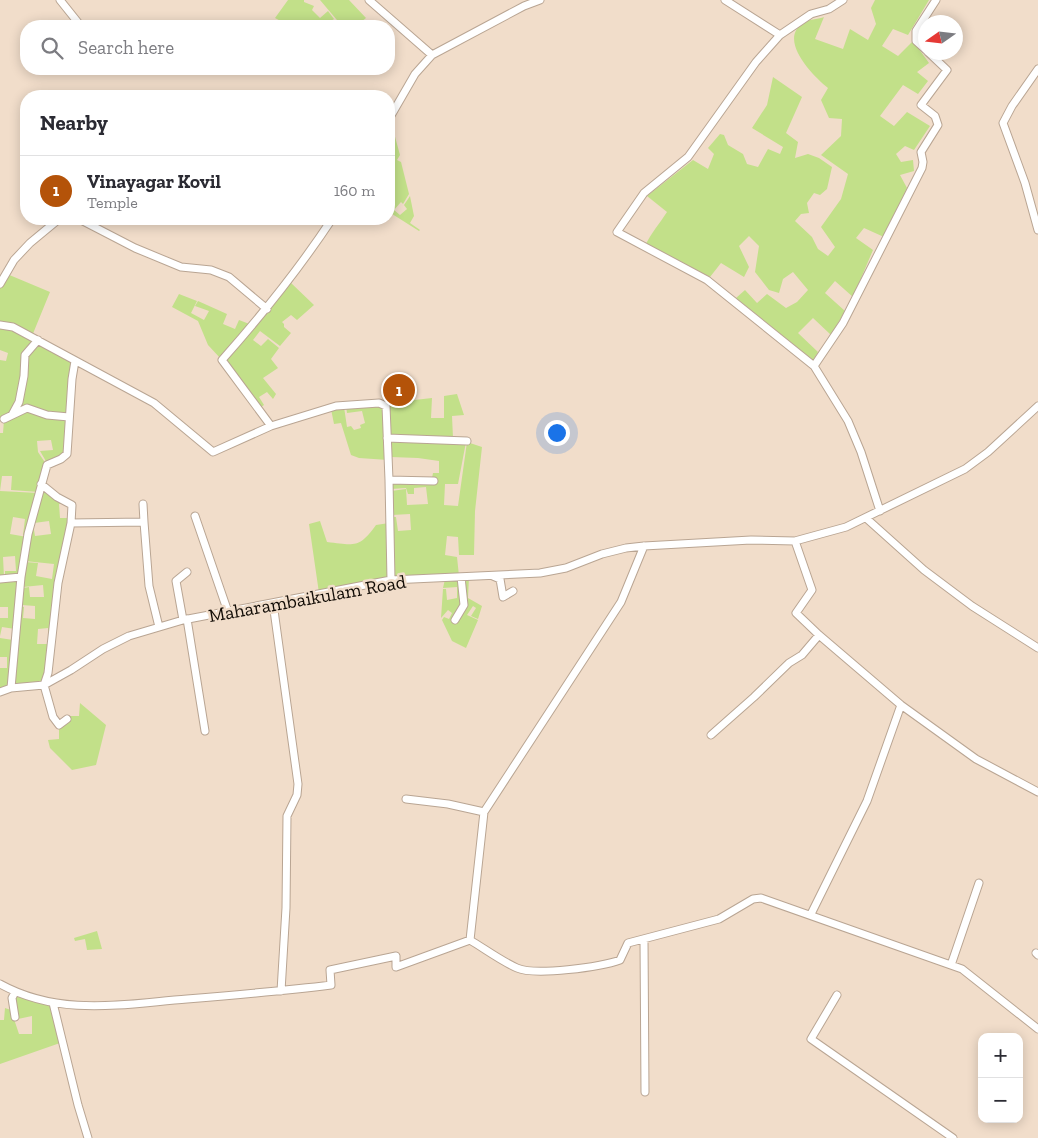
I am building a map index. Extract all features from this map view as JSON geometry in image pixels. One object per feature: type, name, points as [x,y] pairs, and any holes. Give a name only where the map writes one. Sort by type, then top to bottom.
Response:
[{"type":"street","points":[[60,0],[76,20]]},
{"type":"street","points":[[369,0],[392,20]]},
{"type":"street","points":[[395,109],[415,74],[432,55],[524,6],[540,0]]},
{"type":"street","points":[[725,0],[780,35]]},
{"type":"street","points":[[843,0],[829,9],[811,14],[780,35],[756,62],[688,157],[644,192],[617,232],[707,280],[814,366],[848,421],[861,452],[880,511]]},
{"type":"street","points":[[926,15],[936,0]]},
{"type":"street","points":[[395,23],[432,55]]},
{"type":"street","points":[[918,28],[916,31],[916,41],[918,43]]},
{"type":"street","points":[[814,366],[843,323],[922,168],[921,152],[938,125],[935,116],[921,105],[947,70],[936,60]]},
{"type":"street","points":[[1038,70],[1012,106],[1003,123],[1025,183],[1038,230]]},
{"type":"street","points":[[0,284],[14,260],[52,225]]},
{"type":"street","points":[[90,225],[135,248],[181,267],[211,270],[229,277],[267,309]]},
{"type":"street","points":[[271,426],[222,360],[267,309],[328,225]]},
{"type":"street","points":[[0,325],[13,326],[154,403],[213,452],[271,426],[336,406],[379,403],[386,406],[390,580]]},
{"type":"street","points":[[12,415],[19,402],[24,376],[25,355],[38,340]]},
{"type":"street","points":[[11,688],[21,577],[28,534],[47,465],[67,454],[75,361]]},
{"type":"street","name":"Maharambaikulam Road","points":[[0,692],[11,688],[44,685],[103,649],[129,636],[185,619],[383,585],[390,580],[540,573],[566,568],[602,554],[626,548],[751,540],[795,541],[846,527],[965,468],[988,452],[1038,406]]},
{"type":"street","points":[[4,419],[27,408],[47,415],[69,417]]},
{"type":"street","points":[[388,438],[467,441]]},
{"type":"street","points":[[389,480],[434,481]]},
{"type":"street","points":[[42,484],[72,505],[71,523],[58,583],[48,673],[44,685],[53,717],[59,726],[68,719]]},
{"type":"street","points":[[143,504],[149,586],[159,627]]},
{"type":"street","points":[[196,516],[228,612]]},
{"type":"street","points":[[866,518],[924,570],[972,606],[1038,648]]},
{"type":"street","points":[[71,523],[144,522]]},
{"type":"street","points":[[795,541],[812,590],[796,614],[901,705],[976,758],[1038,792]]},
{"type":"street","points":[[470,940],[484,812],[621,602],[644,546]]},
{"type":"street","points":[[187,572],[176,581],[185,619],[205,731]]},
{"type":"street","points":[[490,576],[500,579],[503,597],[513,591]]},
{"type":"street","points":[[0,578],[21,577]]},
{"type":"street","points":[[455,620],[464,605],[461,577]]},
{"type":"street","points":[[274,603],[298,784],[297,795],[287,816],[286,908],[281,991]]},
{"type":"street","points":[[711,735],[754,697],[789,662],[802,655],[819,635]]},
{"type":"street","points":[[811,914],[867,801],[901,705]]},
{"type":"street","points":[[406,799],[448,804],[484,812]]},
{"type":"street","points":[[951,965],[979,883]]},
{"type":"street","points":[[470,940],[518,969],[542,972],[609,964],[620,960],[628,943],[718,919],[753,899],[761,898],[811,914],[962,969],[1038,1029]]},
{"type":"street","points":[[644,938],[645,1092]]},
{"type":"street","points":[[0,984],[15,992],[53,1003],[86,1007],[281,991],[331,985],[330,970],[396,956],[396,967],[470,940]]},
{"type":"street","points":[[15,992],[12,998],[15,1017]]},
{"type":"street","points":[[838,995],[811,1039],[953,1138]]},
{"type":"street","points":[[53,1003],[88,1138]]},
{"type":"green space","points":[[288,0],[304,0],[304,2],[314,6],[312,10],[320,18],[328,11],[334,19],[279,20],[275,18]]},
{"type":"green space","points":[[320,0],[349,0],[366,18],[364,20],[337,20]]},
{"type":"green space","points":[[875,0],[929,0],[920,15],[918,15],[908,35],[893,29],[882,46],[898,56],[913,41],[918,48],[918,60],[927,60],[929,63],[917,72],[928,81],[918,94],[903,85],[880,116],[894,126],[907,112],[930,126],[914,150],[905,146],[896,154],[901,162],[913,160],[914,171],[900,175],[907,188],[884,237],[864,228],[856,238],[873,250],[853,297],[835,281],[825,293],[845,311],[831,335],[813,318],[798,333],[818,352],[813,360],[736,298],[745,290],[757,303],[767,294],[786,308],[797,302],[808,290],[793,272],[783,279],[779,293],[769,290],[755,272],[759,246],[749,236],[739,246],[749,267],[744,277],[721,263],[710,277],[666,254],[645,246],[667,212],[647,196],[693,160],[708,169],[714,154],[708,148],[720,134],[724,135],[728,145],[743,154],[747,164],[758,167],[768,149],[780,154],[783,147],[752,128],[767,105],[773,77],[802,97],[786,133],[798,142],[795,158],[808,154],[819,158],[832,167],[827,189],[820,195],[814,193],[807,203],[809,213],[801,214],[795,221],[812,237],[818,249],[828,256],[835,247],[821,227],[841,199],[848,174],[821,155],[841,136],[842,119],[829,118],[821,100],[828,88],[806,66],[795,46],[794,37],[797,29],[805,22],[824,17],[815,39],[843,49],[850,29],[868,40],[876,24],[871,8]]},
{"type":"green space","points":[[395,137],[400,155],[397,160],[401,162],[409,194],[403,204],[401,202],[395,209]]},
{"type":"green space","points":[[410,196],[414,216],[410,223],[419,231],[395,216],[395,211],[400,215],[407,209],[404,205]]},
{"type":"green space","points":[[7,274],[50,292],[32,336],[0,323],[0,286]]},
{"type":"green space","points":[[290,282],[314,305],[297,320],[291,315],[282,322],[284,327],[291,333],[280,346],[260,331],[253,340],[261,346],[268,339],[279,348],[271,359],[278,368],[263,378],[276,394],[273,399],[267,392],[259,397],[264,405],[261,407],[225,361]]},
{"type":"green space","points":[[179,294],[197,301],[191,313],[204,320],[209,311],[195,306],[198,301],[227,314],[223,324],[235,329],[239,320],[252,325],[221,359],[208,345],[198,321],[172,307]]},
{"type":"green space","points":[[0,325],[36,340],[26,356],[38,342],[74,362],[68,416],[47,414],[26,407],[0,421],[0,360],[6,361],[8,353],[0,350]]},
{"type":"green space","points":[[457,394],[464,415],[452,416],[453,438],[389,436],[388,403],[432,398],[431,418],[444,418],[444,396]]},
{"type":"green space","points":[[379,404],[385,407],[388,460],[359,458],[351,455],[341,423],[334,424],[331,409],[344,407],[347,427],[351,426],[354,430],[361,428],[360,425],[365,423],[362,411],[347,413],[346,406]]},
{"type":"green space","points":[[27,409],[68,418],[65,453],[47,463],[40,451],[53,450],[51,440],[37,441],[38,452],[46,464],[39,492],[11,490],[12,476],[2,476],[0,491],[0,433],[3,433],[4,420]]},
{"type":"green space","points":[[390,440],[466,442],[458,484],[445,484],[444,505],[458,506],[467,442],[482,447],[475,511],[474,555],[459,555],[458,537],[447,536],[445,555],[457,557],[459,576],[392,579],[392,517],[396,517],[398,531],[411,530],[410,514],[392,515],[391,491],[406,489],[407,505],[428,504],[426,487],[414,488],[414,494],[408,494],[406,488],[391,489],[391,481],[436,482],[436,478],[432,478],[433,473],[439,473],[439,461],[391,457]]},
{"type":"green space","points":[[42,486],[66,504],[59,504],[60,518],[69,518],[48,643],[48,628],[38,629],[37,644],[51,644],[43,685],[12,687],[21,606],[24,607],[23,618],[35,619],[35,606],[22,605],[23,588],[29,587],[30,597],[44,597],[43,585],[23,587],[25,562],[38,563],[36,576],[52,579],[54,564],[25,561],[33,524],[35,536],[51,534],[49,521],[34,523]]},
{"type":"green space","points":[[0,491],[38,493],[27,535],[23,535],[25,519],[13,517],[10,534],[27,537],[20,576],[5,576],[5,571],[16,571],[15,556],[3,557],[4,577],[0,577]]},
{"type":"green space","points":[[320,521],[327,542],[350,544],[360,542],[376,525],[389,523],[390,579],[319,593],[309,524]]},
{"type":"green space","points":[[20,577],[12,667],[8,668],[12,668],[10,687],[0,691],[0,668],[7,668],[7,657],[0,657],[0,638],[13,640],[15,629],[2,627],[0,636],[0,618],[8,618],[8,607],[0,607],[0,579]]},
{"type":"green space","points":[[469,577],[468,598],[482,606],[478,619],[471,616],[476,608],[473,606],[467,615],[478,620],[466,648],[452,641],[442,620],[444,617],[449,619],[452,613],[448,610],[441,618],[443,589],[446,589],[447,600],[457,598],[457,587],[443,588],[445,579],[460,578],[465,605],[462,578]]},
{"type":"green space","points":[[80,703],[106,725],[96,765],[72,770],[50,748],[48,740],[59,739],[59,728],[69,720],[70,716],[79,716]]},
{"type":"green space","points":[[97,931],[102,949],[87,950],[85,939],[75,941],[74,938]]},
{"type":"green space","points":[[17,994],[51,1004],[60,1043],[0,1064],[0,1020],[4,1020],[5,1008],[11,1010],[19,1034],[32,1034],[32,1016],[18,1019],[14,1006]]},
{"type":"place","name":"Vinayagar Kovil","points":[[399,390]]}]
